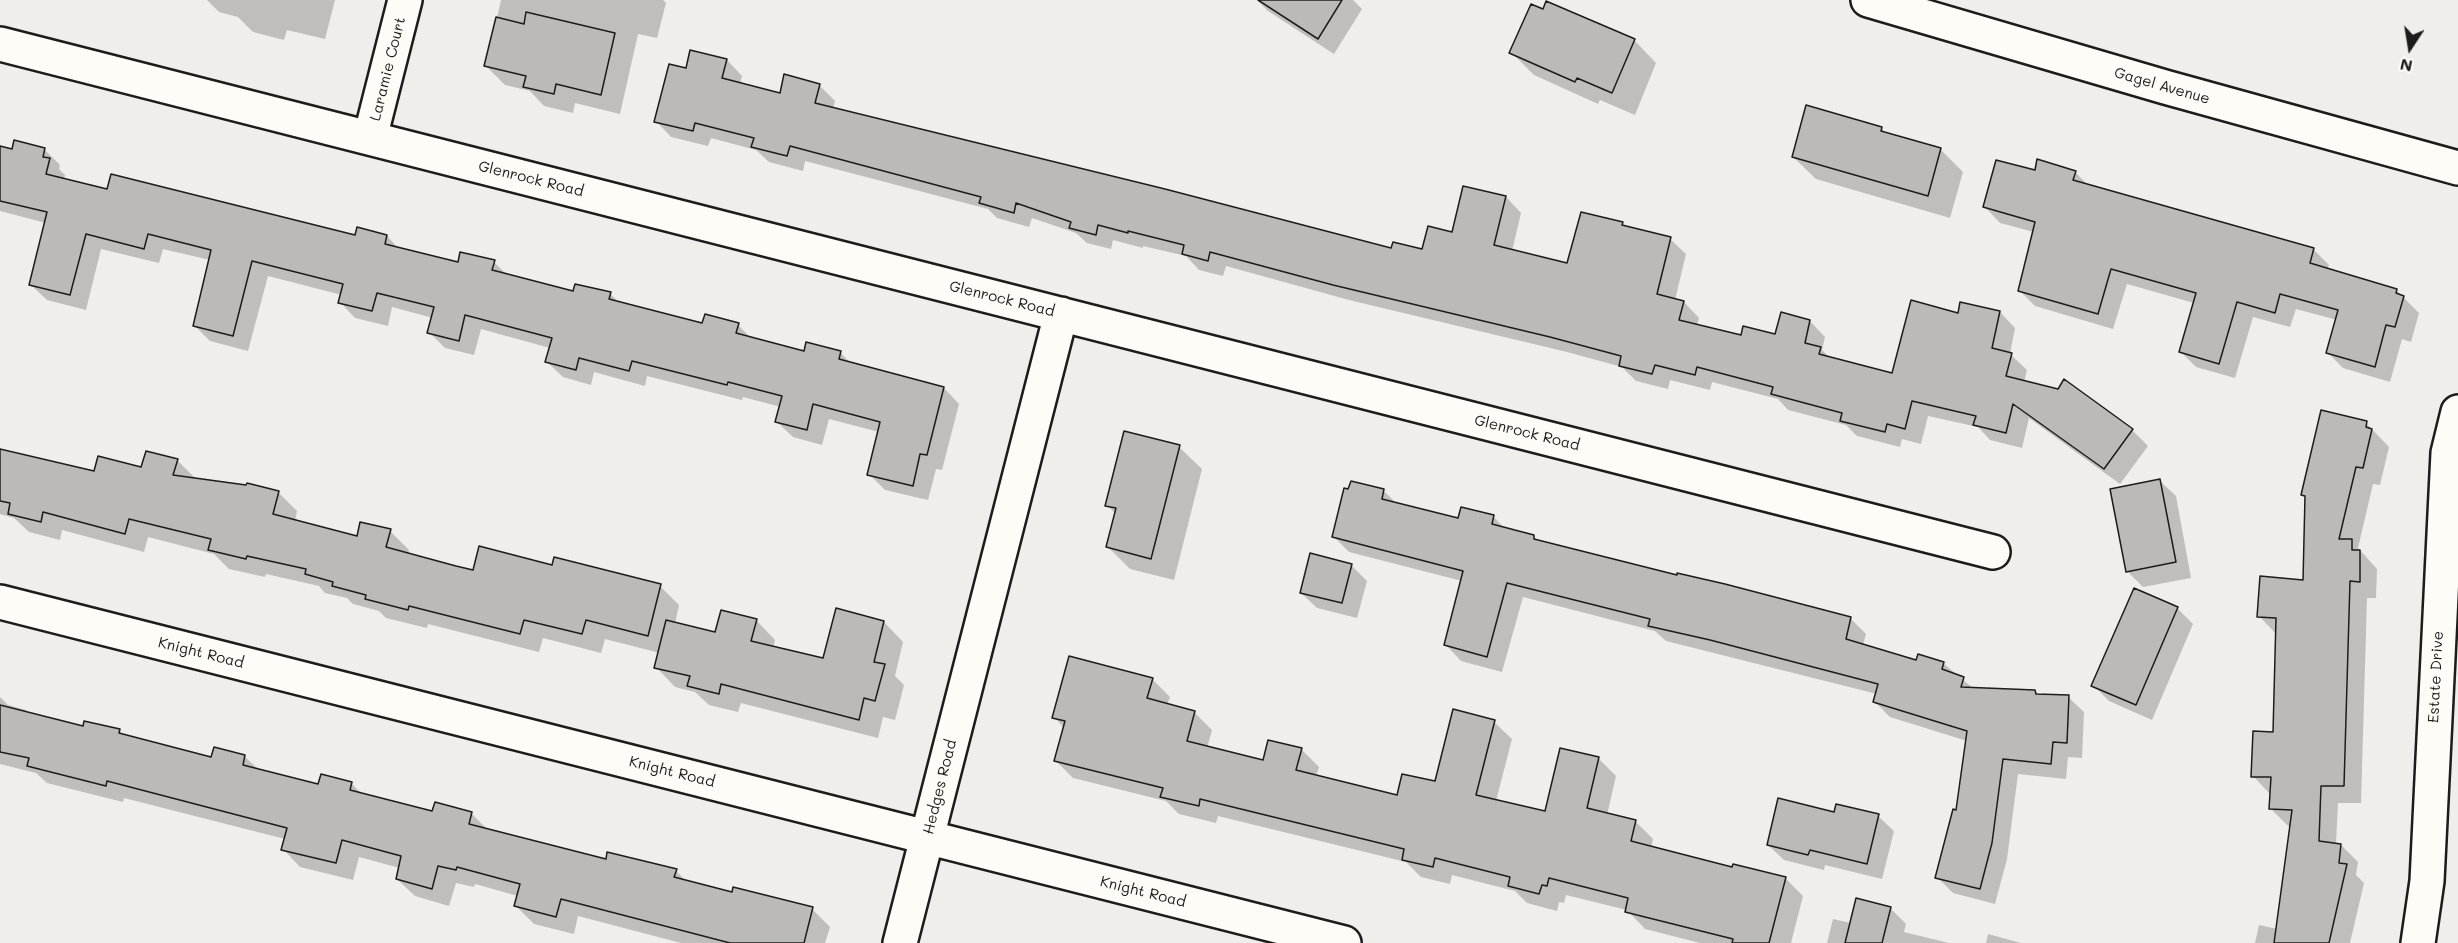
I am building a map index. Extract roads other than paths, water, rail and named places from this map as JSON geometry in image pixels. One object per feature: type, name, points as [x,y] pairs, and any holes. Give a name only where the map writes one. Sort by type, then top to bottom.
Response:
[{"type":"street","name":"Laramie Court","points":[[370,138],[405,0]]},
{"type":"street","name":"Gagel Avenue","points":[[1868,0],[2164,87],[2458,168]]},
{"type":"street","name":"Glenrock Road","points":[[0,44],[1993,552]]},
{"type":"street","name":"Glenrock Road","points":[[980,630],[1061,314]]},
{"type":"street","name":"Estate Drive","points":[[2418,943],[2427,881],[2448,453],[2458,412]]},
{"type":"street","name":"Knight Road","points":[[0,602],[1344,943]]},
{"type":"street","name":"Hedges Road","points":[[900,943],[980,630]]}]
